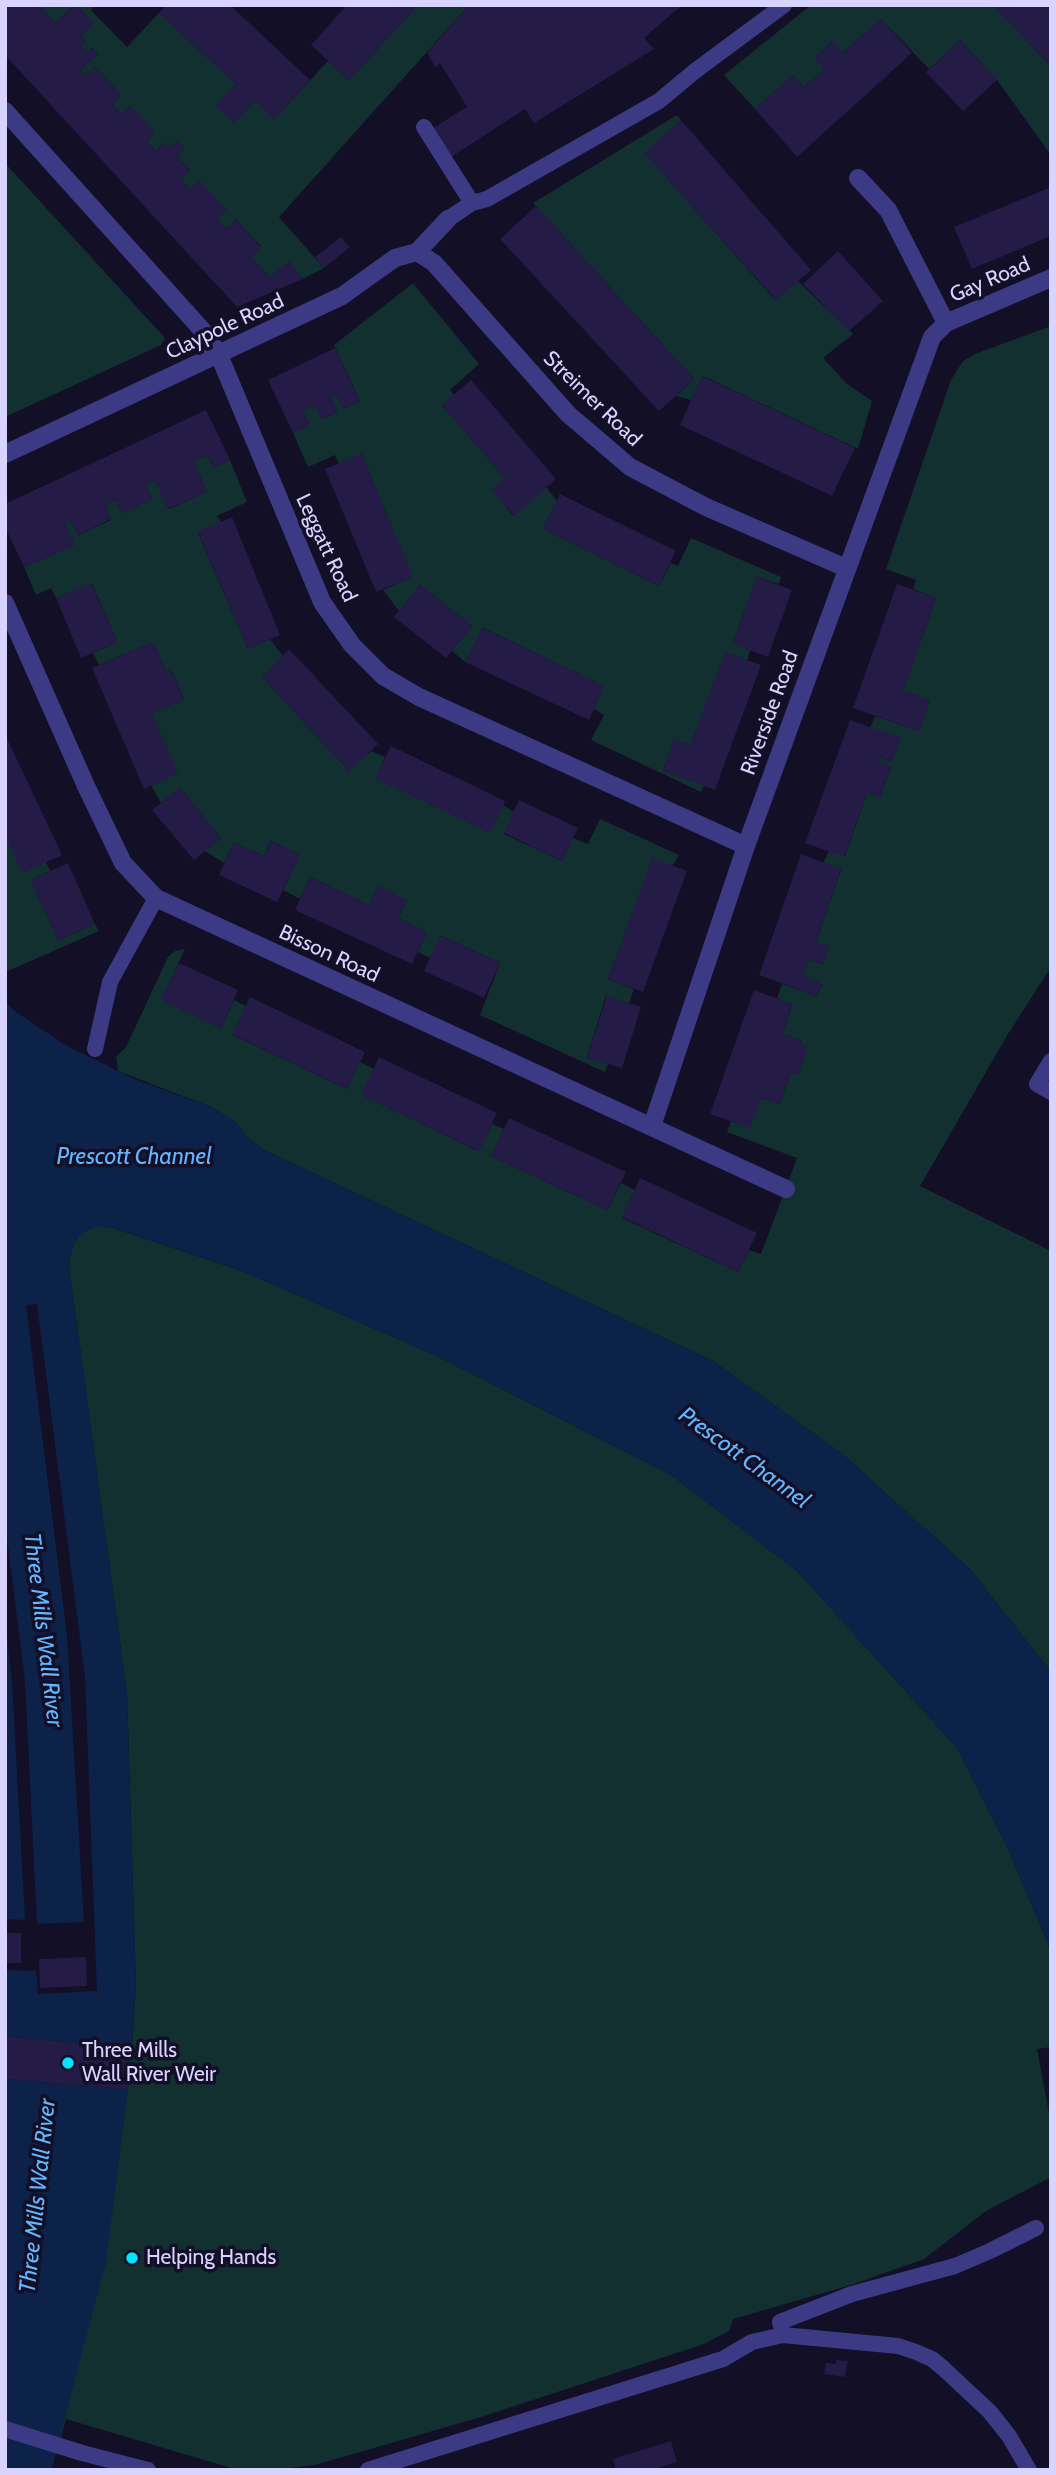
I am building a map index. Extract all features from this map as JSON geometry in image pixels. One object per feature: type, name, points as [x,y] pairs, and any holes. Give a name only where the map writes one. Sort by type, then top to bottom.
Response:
[{"type":"street","name":"Leggatt Road","points":[[5,111],[186,310],[219,355],[322,602],[352,645],[383,676],[419,697],[746,846]]},
{"type":"street","points":[[858,178],[888,210],[946,323]]},
{"type":"street","name":"Claypole Road","points":[[5,454],[342,296],[395,258],[417,252],[448,219]]},
{"type":"street","name":"Streimer Road","points":[[417,252],[434,263],[568,414],[630,467],[706,507],[846,568]]},
{"type":"street","name":"Gay Road","points":[[946,323],[1051,278]]},
{"type":"street","name":"Riverside Road","points":[[652,1126],[746,846],[926,349],[932,337],[946,323]]},
{"type":"street","name":"Bisson Road","points":[[5,603],[123,863],[156,898],[786,1189]]},
{"type":"lane","points":[[448,219],[472,203],[487,199],[659,101],[784,5]]},
{"type":"lane","points":[[424,127],[472,203]]},
{"type":"lane","points":[[95,1049],[110,982],[156,898]]},
{"type":"lane","points":[[1051,1061],[1037,1084],[1051,1092]]},
{"type":"lane","points":[[783,2335],[780,2322],[852,2294],[955,2266],[1036,2228]]},
{"type":"lane","points":[[368,2470],[723,2359],[752,2342],[783,2335],[898,2346],[932,2359],[990,2412],[1030,2470]]},
{"type":"lane","points":[[5,2429],[148,2470]]},
{"type":"green space","points":[[39,5],[75,5],[55,23]]},
{"type":"green space","points":[[76,5],[95,5],[91,10],[127,47],[159,13],[236,84],[216,105],[234,123],[255,101],[274,119],[328,61],[349,80],[418,5],[469,5],[279,217],[324,268],[303,279],[289,262],[270,277],[251,257],[261,246],[236,220],[226,229],[217,219],[200,181],[190,189],[181,179],[190,170],[177,157],[185,149],[177,141],[169,148],[164,143],[155,151],[146,141],[155,133],[130,106],[121,114],[112,104],[121,95],[95,67],[85,76],[80,70],[98,54],[92,48],[87,53],[81,46],[86,41],[81,35],[93,23]]},
{"type":"green space","points":[[811,5],[993,5],[1049,64],[1051,155],[997,80],[960,40],[929,69],[881,19],[842,53],[832,42],[815,58],[825,69],[804,87],[793,75],[755,109],[724,75]]},
{"type":"green space","points":[[677,115],[681,120],[645,153],[775,300],[798,281],[853,334],[823,358],[847,384],[872,401],[858,449],[703,376],[691,400],[676,396],[694,379],[533,203]]},
{"type":"green space","points":[[5,163],[165,338],[161,345],[5,417]]},
{"type":"green space","points":[[413,283],[479,364],[450,390],[454,395],[442,405],[505,478],[492,490],[513,516],[546,487],[557,501],[543,529],[659,586],[671,563],[678,566],[691,538],[781,577],[779,584],[757,577],[733,643],[750,650],[747,660],[725,653],[691,745],[674,739],[663,770],[704,785],[701,792],[591,740],[604,715],[594,709],[604,686],[483,628],[465,662],[452,651],[472,626],[420,585],[399,611],[383,590],[412,577],[362,454],[339,464],[335,455],[308,467],[293,433],[310,425],[303,411],[315,405],[322,419],[337,412],[331,397],[337,395],[344,408],[360,401],[334,345]]},
{"type":"green space","points":[[1051,326],[1051,967],[1008,1034],[920,1186],[1051,1251],[1051,1672],[970,1569],[841,1453],[713,1361],[262,1149],[246,1136],[236,1122],[211,1107],[118,1071],[116,1057],[126,1047],[168,957],[175,951],[185,949],[162,999],[221,1028],[234,1000],[246,1006],[233,1035],[347,1089],[360,1062],[374,1069],[362,1095],[478,1151],[492,1124],[504,1129],[491,1156],[607,1210],[621,1183],[635,1190],[622,1218],[738,1272],[749,1250],[761,1254],[797,1158],[727,1132],[731,1121],[750,1127],[761,1098],[780,1104],[791,1072],[798,1074],[807,1047],[801,1045],[802,1041],[783,1034],[792,1005],[777,998],[782,984],[817,996],[822,984],[803,976],[809,959],[823,964],[829,947],[816,942],[841,870],[823,863],[829,851],[845,856],[867,793],[880,797],[891,767],[878,761],[879,757],[892,761],[900,739],[870,728],[875,716],[919,731],[930,700],[903,691],[936,598],[913,589],[916,580],[886,569],[951,380],[963,361]]},
{"type":"green space","points":[[207,455],[214,468],[230,460],[247,502],[217,516],[221,522],[198,533],[248,649],[270,639],[283,656],[262,677],[348,770],[371,751],[385,757],[376,778],[490,832],[503,805],[514,812],[504,834],[562,861],[573,838],[588,844],[600,819],[679,855],[619,949],[608,979],[634,989],[629,1003],[606,996],[587,1057],[608,1064],[605,1072],[480,1015],[500,963],[441,936],[430,958],[418,952],[427,932],[398,918],[407,900],[378,887],[369,905],[310,877],[300,899],[283,890],[300,855],[271,841],[264,856],[234,842],[224,863],[205,851],[221,838],[180,788],[161,803],[151,785],[152,713],[184,699],[171,669],[166,671],[153,642],[99,665],[93,653],[117,642],[92,584],[56,598],[51,588],[36,595],[24,567],[74,545],[65,524],[71,521],[78,535],[111,520],[105,505],[116,500],[123,513],[152,498],[145,484],[155,480],[169,509],[207,492],[193,461]]},
{"type":"green space","points":[[5,835],[46,862],[50,871],[31,880],[58,940],[95,924],[99,931],[8,971],[5,967]]},
{"type":"green space","points":[[102,1226],[242,1271],[437,1356],[671,1475],[797,1571],[957,1748],[1009,1851],[1048,1944],[1051,1955],[1051,2047],[1037,2049],[1051,2124],[1051,2177],[986,2211],[924,2259],[851,2285],[733,2319],[729,2331],[704,2344],[481,2417],[315,2465],[272,2470],[238,2470],[66,2419],[51,2470],[11,2470],[132,2043],[136,1985],[127,1694],[69,1267],[71,1252],[81,1234],[93,1227]]},
{"type":"water","name":"Prescott Channel","points":[[5,1000],[13,1010],[67,1046],[137,1080],[211,1107],[236,1122],[246,1136],[262,1149],[713,1361],[841,1453],[970,1569],[1051,1672],[1051,1955],[1009,1851],[957,1748],[797,1571],[671,1475],[437,1356],[242,1271],[113,1228],[102,1227],[86,1230],[80,1235],[73,1248],[69,1267],[127,1694],[136,1985],[132,2043],[114,2047],[5,2036]]},
{"type":"water","name":"Three Mills Wall River","points":[[5,2079],[128,2089],[106,2262],[51,2470],[5,2470]]},
{"type":"pier","points":[[37,1304],[85,1677],[97,1991],[38,1994],[36,1971],[5,1970],[5,1919],[25,1920],[12,1682],[5,1619],[5,1523],[25,1681],[37,1924],[84,1922],[67,1636],[26,1305]]},
{"type":"building","points":[[5,5],[39,5],[55,23],[76,5],[93,23],[81,35],[86,41],[81,46],[87,53],[92,48],[98,54],[80,70],[85,76],[95,67],[121,95],[112,104],[121,114],[130,105],[143,119],[155,133],[146,141],[155,151],[165,143],[169,148],[177,140],[185,149],[177,157],[190,171],[181,179],[190,189],[200,181],[227,210],[217,219],[226,229],[236,220],[261,247],[251,257],[270,277],[289,262],[303,279],[237,307],[5,55]]},
{"type":"building","points":[[166,5],[230,5],[310,80],[274,119],[255,101],[234,123],[215,105],[236,84],[159,13]]},
{"type":"building","points":[[347,5],[418,5],[349,80],[311,45]]},
{"type":"building","points":[[469,5],[682,5],[644,38],[654,49],[534,123],[525,109],[451,157],[433,128],[467,107],[440,63],[436,68],[427,53]]},
{"type":"building","points":[[993,5],[1046,5],[1051,10],[1051,69],[1047,66],[1049,64]]},
{"type":"building","points":[[881,19],[912,53],[797,157],[755,109],[793,75],[804,87],[825,69],[814,58],[833,42],[842,53]]},
{"type":"building","points":[[960,40],[997,80],[963,111],[926,72]]},
{"type":"building","points":[[681,120],[811,270],[776,300],[644,153]]},
{"type":"building","points":[[1051,187],[1051,236],[972,269],[954,227]]},
{"type":"building","points":[[536,206],[694,379],[659,411],[500,239]]},
{"type":"building","points":[[341,237],[350,247],[324,268],[315,257]]},
{"type":"building","points":[[838,251],[883,301],[849,331],[803,284]]},
{"type":"building","points":[[335,348],[360,401],[343,408],[337,395],[331,397],[338,411],[322,419],[315,405],[303,411],[310,425],[293,433],[268,380]]},
{"type":"building","points":[[702,376],[855,448],[832,496],[680,425]]},
{"type":"building","points":[[471,380],[556,479],[514,516],[491,490],[505,478],[442,405]]},
{"type":"building","points":[[206,410],[230,460],[214,468],[207,455],[193,461],[207,492],[168,509],[155,480],[145,484],[152,498],[123,513],[116,500],[105,505],[111,519],[78,535],[71,521],[65,524],[75,545],[24,567],[5,527],[5,504]]},
{"type":"building","points":[[362,454],[413,577],[376,592],[325,469]]},
{"type":"building","points":[[560,494],[676,551],[659,586],[543,529]]},
{"type":"building","points":[[232,517],[280,635],[248,649],[198,532]]},
{"type":"building","points":[[757,577],[792,590],[768,657],[733,644]]},
{"type":"building","points":[[91,583],[117,642],[81,658],[56,598]]},
{"type":"building","points":[[897,584],[936,598],[903,691],[930,700],[919,731],[853,708]]},
{"type":"building","points":[[420,585],[472,626],[446,658],[394,617]]},
{"type":"building","points":[[482,628],[605,686],[589,720],[465,662]]},
{"type":"building","points":[[153,642],[166,671],[171,669],[184,700],[152,713],[178,773],[144,789],[92,668]]},
{"type":"building","points":[[289,649],[378,744],[349,771],[262,677]]},
{"type":"building","points":[[725,652],[761,665],[715,790],[663,771],[674,738],[691,745]]},
{"type":"building","points":[[850,720],[901,738],[892,761],[879,757],[878,761],[891,766],[880,797],[867,793],[844,857],[805,843]]},
{"type":"building","points":[[5,734],[62,855],[23,873],[5,835]]},
{"type":"building","points":[[391,746],[505,801],[490,833],[375,778]]},
{"type":"building","points":[[180,788],[221,838],[194,860],[152,810]]},
{"type":"building","points":[[519,800],[578,828],[562,861],[504,833]]},
{"type":"building","points":[[271,841],[300,855],[277,902],[219,875],[234,842],[264,856]]},
{"type":"building","points":[[801,854],[841,869],[816,942],[829,946],[823,964],[809,959],[803,976],[822,983],[817,996],[759,975]]},
{"type":"building","points":[[652,858],[687,871],[643,992],[608,979]]},
{"type":"building","points":[[68,863],[95,924],[58,940],[31,880]]},
{"type":"building","points":[[310,877],[369,905],[378,886],[407,900],[398,918],[427,932],[412,964],[295,910]]},
{"type":"building","points":[[440,936],[500,963],[484,998],[424,971]]},
{"type":"building","points":[[179,963],[238,990],[221,1028],[161,1000]]},
{"type":"building","points":[[754,990],[792,1004],[783,1034],[802,1041],[801,1045],[807,1047],[798,1075],[791,1072],[780,1104],[761,1098],[750,1128],[710,1114]]},
{"type":"building","points":[[607,996],[641,1007],[622,1068],[587,1058]]},
{"type":"building","points":[[250,997],[365,1052],[347,1089],[232,1034]]},
{"type":"building","points":[[379,1057],[497,1113],[479,1151],[361,1095]]},
{"type":"building","points":[[509,1118],[626,1172],[607,1210],[491,1156]]},
{"type":"building","points":[[640,1178],[757,1233],[738,1272],[622,1217]]},
{"type":"building","points":[[5,1933],[21,1933],[21,1963],[5,1963]]},
{"type":"building","points":[[86,1957],[87,1986],[40,1988],[39,1959]]},
{"type":"building","name":"Three Mills Wall River Weir","points":[[5,2036],[114,2047],[114,2041],[132,2043],[128,2089],[5,2079]]},
{"type":"building","points":[[836,2360],[848,2361],[845,2377],[824,2374],[826,2363],[836,2364]]},
{"type":"building","points":[[671,2441],[677,2462],[651,2470],[616,2470],[613,2459]]},
{"type":"place","name":"Three Mills Wall River Weir","points":[[68,2063]]},
{"type":"place","name":"Helping Hands","points":[[132,2258]]}]
